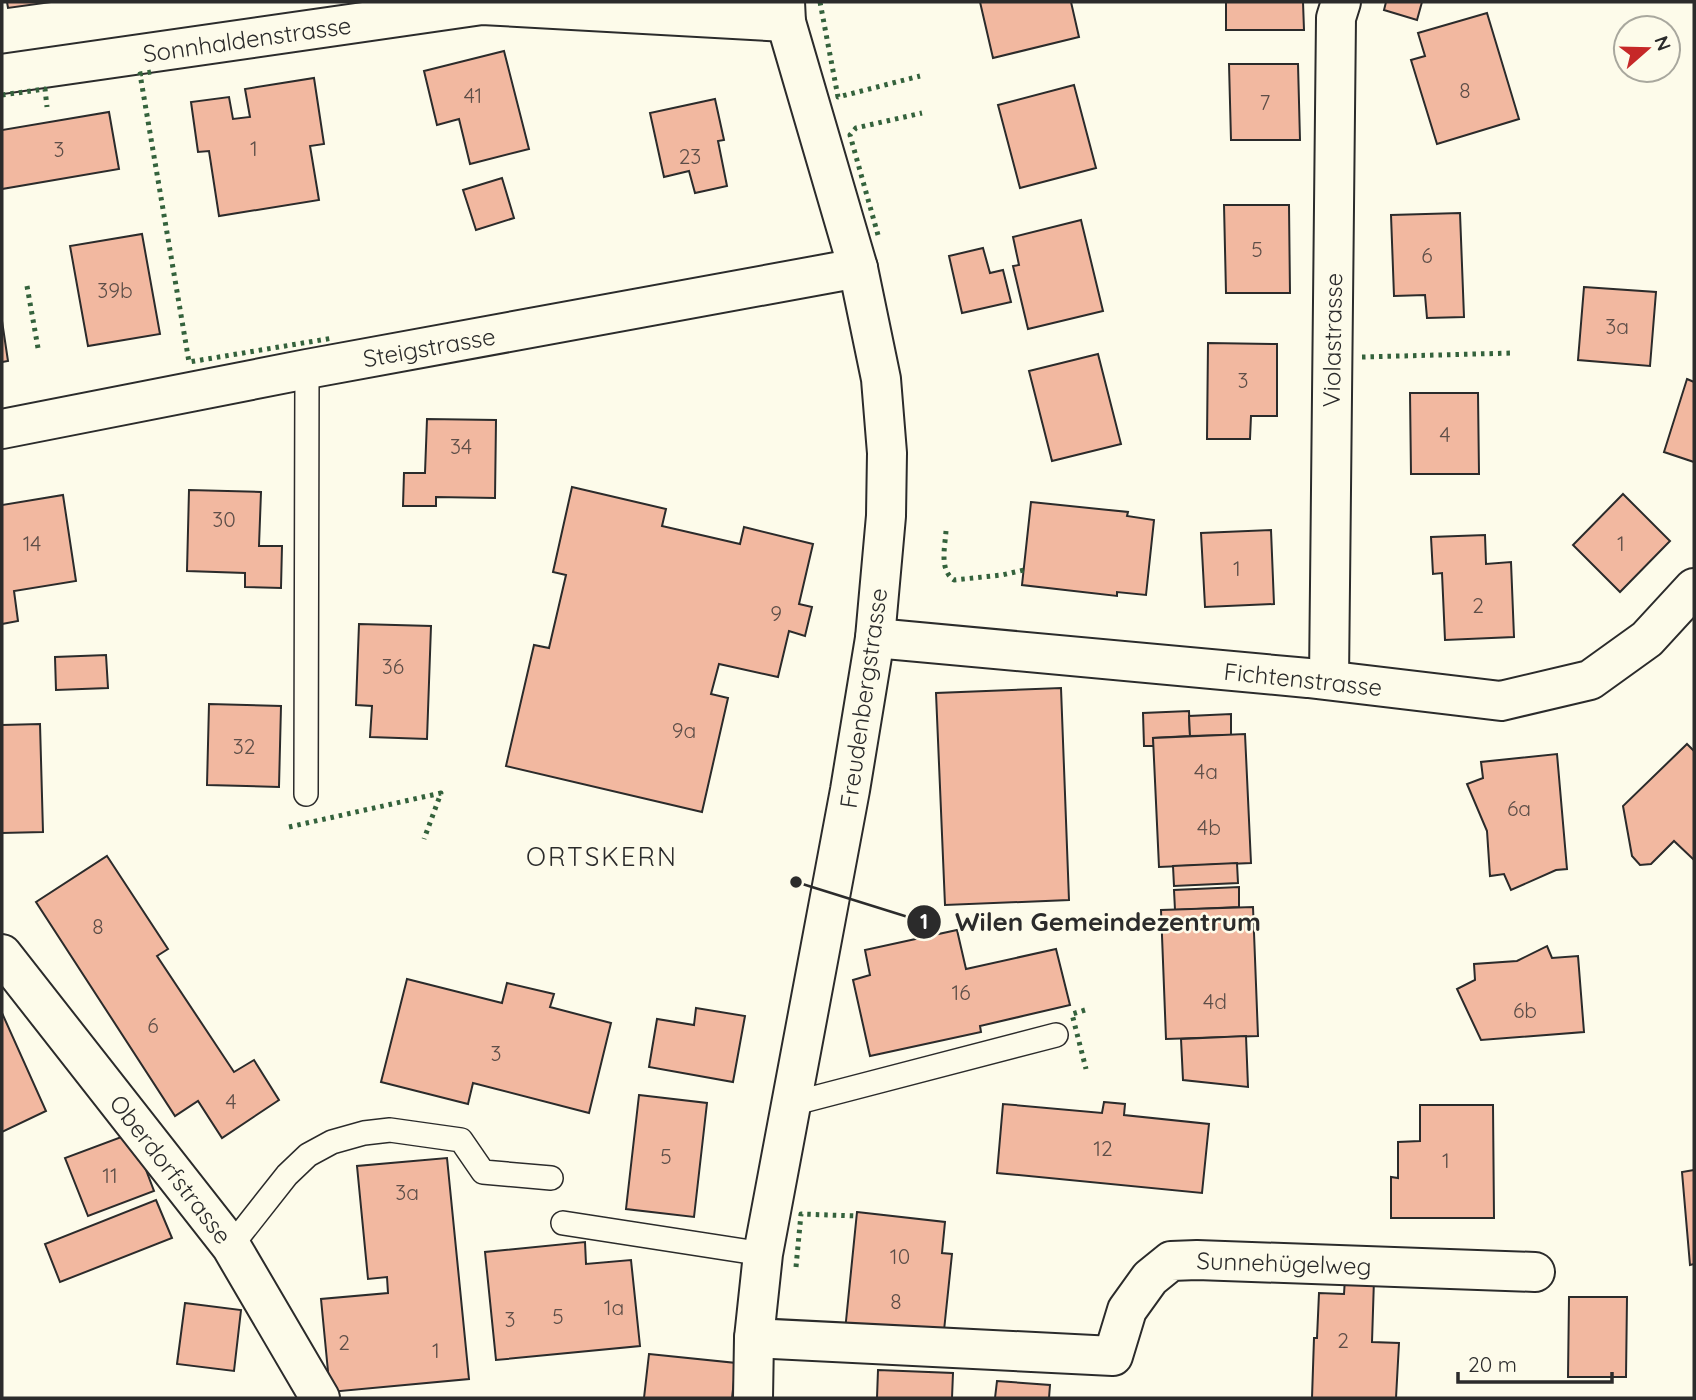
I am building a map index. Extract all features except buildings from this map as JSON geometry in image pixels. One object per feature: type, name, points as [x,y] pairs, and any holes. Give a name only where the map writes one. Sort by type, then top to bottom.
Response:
[{"type":"street","name":"Violastrasse","points":[[1329,680],[1336,18],[1341,2]]},
{"type":"street","name":"Sonnhaldenstrasse","points":[[2,74],[482,5],[786,12]]},
{"type":"street","name":"Freudenbergstrasse","points":[[753,1398],[754,1338],[763,1254],[850,790],[875,638],[886,516],[887,453],[881,379],[858,268],[786,12]]},
{"type":"street","name":"Steigstrasse","points":[[2,429],[307,369],[858,268]]},
{"type":"street","name":"Fichtenstrasse","points":[[875,638],[1329,680],[1501,702],[1590,680],[1647,639],[1694,588]]},
{"type":"street","name":"Oberdorfstrasse","points":[[6,966],[231,1246],[320,1398]]},
{"type":"street","name":"Sunnehügelweg","points":[[754,1338],[1113,1356],[1128,1310],[1150,1278],[1171,1261],[1535,1272]]},
{"type":"lane","points":[[306,794],[307,369]]},
{"type":"lane","points":[[791,1104],[1056,1035]]},
{"type":"lane","points":[[231,1246],[287,1175],[308,1155],[332,1142],[364,1133],[390,1130],[461,1140],[483,1172],[551,1178]]},
{"type":"lane","points":[[563,1223],[763,1254]]},
{"type":"hedge","points":[[820,2],[838,97],[920,76]]},
{"type":"hedge","points":[[151,72],[140,74],[189,362],[333,338]]},
{"type":"hedge","points":[[2,95],[45,89],[47,107]]},
{"type":"hedge","points":[[878,235],[850,135],[856,128],[922,113]]},
{"type":"hedge","points":[[27,286],[38,348]]},
{"type":"hedge","points":[[1362,357],[1514,353]]},
{"type":"hedge","points":[[946,531],[945,564],[949,576],[954,580],[1024,570]]},
{"type":"hedge","points":[[289,827],[441,793],[424,839]]},
{"type":"hedge","points":[[1085,1010],[1072,1014],[1086,1069]]},
{"type":"hedge","points":[[796,1267],[801,1214],[857,1216]]},
{"type":"place","name":"Wilen Gemeindezentrum","points":[[796,882]]},
{"type":"district","name":"ORTSKERN","points":[[602,856]]}]
